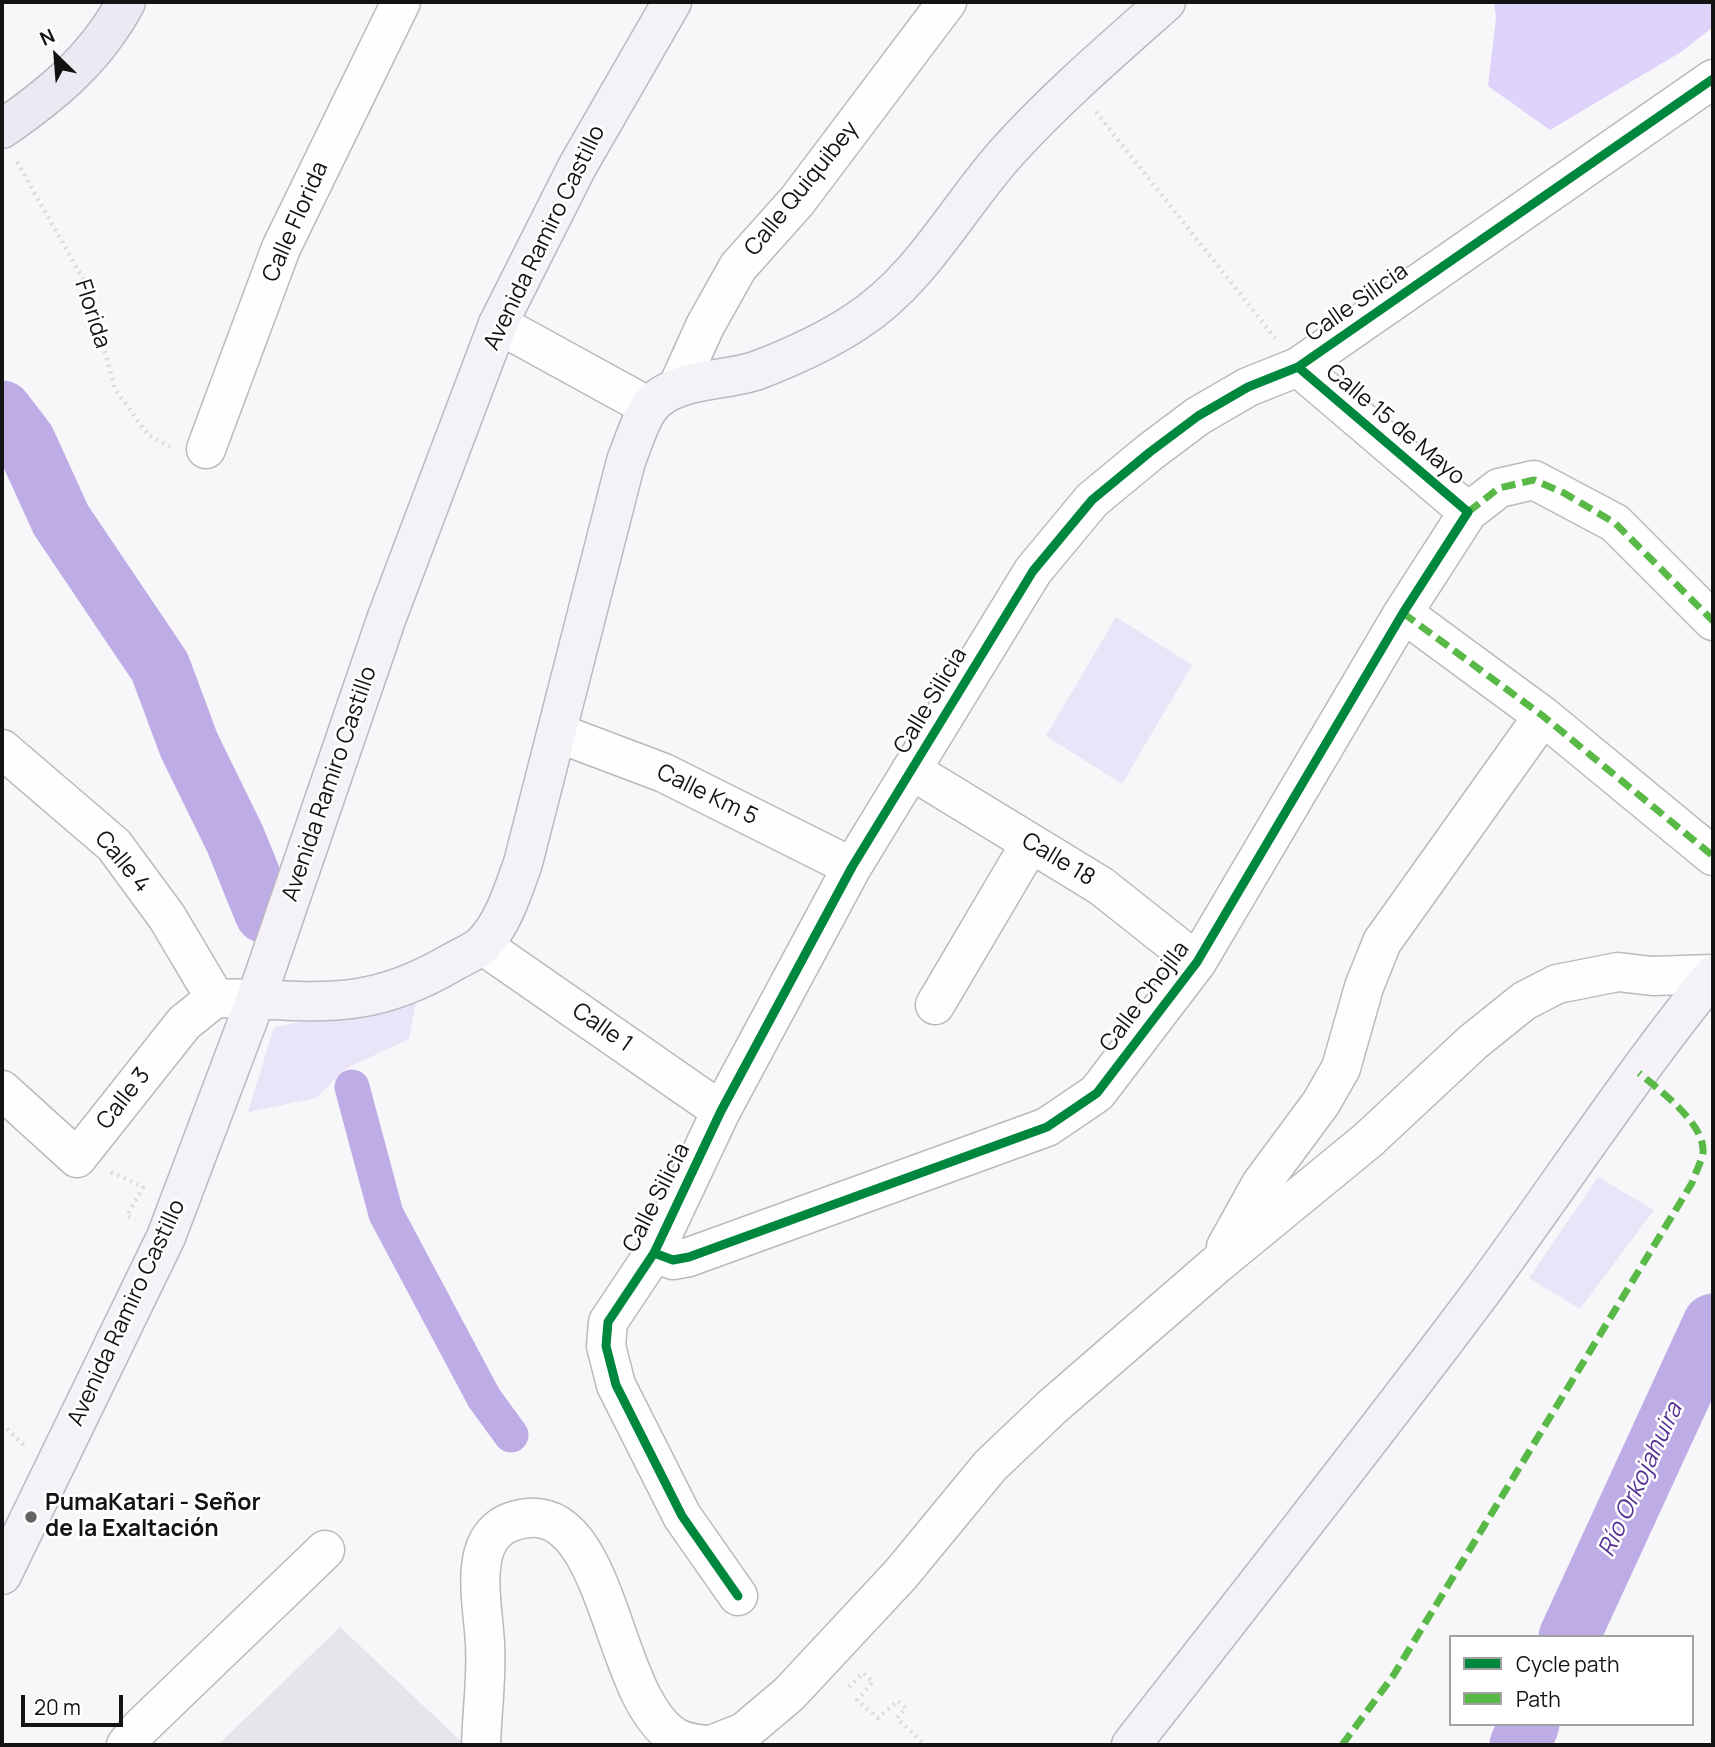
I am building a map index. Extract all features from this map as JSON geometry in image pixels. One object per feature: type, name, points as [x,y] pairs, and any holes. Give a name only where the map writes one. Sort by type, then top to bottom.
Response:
[{"type":"highway","points":[[8,144],[48,96],[81,68],[111,30],[126,2]]},
{"type":"main road","name":"Avenida Ramiro Castillo","points":[[2,1575],[166,1237],[256,999],[387,617],[498,324],[577,167],[672,2]]},
{"type":"main road","points":[[256,999],[329,1004],[386,995],[437,971],[482,945],[506,910],[523,863],[626,461],[663,398],[755,371],[806,350],[859,320],[897,288],[961,213],[1006,152],[1074,83],[1166,2]]},
{"type":"main road","points":[[1131,1745],[1390,1414],[1526,1231],[1670,1028],[1713,974]]},
{"type":"street","name":"Calle Florida","points":[[206,449],[281,248],[401,2]]},
{"type":"street","name":"Calle Quiquibey","points":[[663,398],[738,267],[797,201],[947,2]]},
{"type":"street","name":"Calle Silicia","points":[[738,1596],[682,1516],[616,1385],[606,1346],[608,1322],[654,1252],[721,1111],[852,867],[1033,571],[1092,500],[1198,416],[1248,387],[1297,367],[1713,79]]},
{"type":"street","points":[[498,324],[663,398]]},
{"type":"street","name":"Calle 15 de Mayo","points":[[1297,367],[1468,512]]},
{"type":"street","name":"Calle Chojlla","points":[[654,1252],[673,1260],[689,1257],[1047,1126],[1097,1093],[1198,962],[1403,613],[1468,512],[1499,488],[1534,480],[1615,523],[1713,621]]},
{"type":"street","points":[[1403,613],[1543,716],[1713,856]]},
{"type":"street","points":[[1217,1265],[1261,1184],[1321,1103],[1341,1068],[1364,987],[1382,942],[1543,716]]},
{"type":"street","name":"Calle Km 5","points":[[558,733],[664,773],[852,867]]},
{"type":"street","name":"Calle 4","points":[[2,749],[114,845],[167,917],[215,998]]},
{"type":"street","name":"Calle 18","points":[[911,770],[1101,886],[1198,962]]},
{"type":"street","points":[[935,1005],[1030,844]]},
{"type":"street","name":"Calle 1","points":[[482,945],[721,1111]]},
{"type":"street","points":[[711,1745],[744,1732],[781,1701],[901,1574],[990,1466],[1110,1356],[1368,1140],[1473,1042],[1524,1001],[1558,984],[1618,972],[1652,976],[1713,974]]},
{"type":"street","points":[[215,998],[256,999]]},
{"type":"street","name":"Calle 3","points":[[77,1158],[184,1023],[215,998]]},
{"type":"street","points":[[2,1090],[77,1158]]},
{"type":"street","points":[[481,1745],[485,1645],[480,1595],[482,1560],[492,1533],[504,1524],[535,1518],[548,1520],[561,1527],[575,1539],[590,1562],[624,1660],[653,1714],[676,1738],[706,1745]]},
{"type":"street","points":[[126,1745],[139,1729],[325,1550]]},
{"type":"path","points":[[77,1158],[95,1187],[113,1171],[144,1186],[127,1216],[166,1237]]},
{"type":"path","points":[[841,1680],[849,1687],[863,1673],[873,1682],[857,1700],[877,1718],[898,1701],[906,1708],[897,1718],[925,1745]]},
{"type":"shaded area","points":[[1494,2],[1713,2],[1713,27],[1681,52],[1550,130],[1488,86],[1496,18]]},
{"type":"shaded area","points":[[1116,617],[1192,665],[1122,784],[1046,736]]},
{"type":"shaded area","points":[[416,1002],[409,1039],[345,1069],[316,1098],[248,1112],[274,1027]]},
{"type":"shaded area","points":[[1598,1177],[1654,1210],[1580,1309],[1529,1278]]},
{"type":"shaded area","points":[[340,1627],[464,1744],[464,1745],[218,1745]]},
{"type":"waterway","points":[[2,411],[25,441],[61,520],[160,667],[189,745],[235,839],[265,913]]},
{"type":"waterway","points":[[352,1087],[386,1214],[484,1398],[511,1435]]},
{"type":"waterway","name":"Río Orkojahuira","points":[[1570,1635],[1713,1324]]},
{"type":"waterway","name":"Río Orkojahuira","points":[[1520,1745],[1528,1726]]},
{"type":"marked path","points":[[1468,512],[1499,488],[1534,480],[1564,493],[1615,523],[1713,621]]},
{"type":"marked path","points":[[1403,613],[1543,716],[1713,856]]},
{"type":"marked path","points":[[1342,1745],[1393,1676],[1692,1183],[1703,1152],[1697,1130],[1668,1097],[1639,1073]]},
{"type":"cycle path","points":[[738,1596],[682,1516],[616,1385],[606,1346],[608,1322],[654,1253],[721,1111],[852,867],[1033,571],[1092,500],[1198,416],[1248,387],[1298,367],[1713,79]]},
{"type":"cycle path","points":[[654,1253],[673,1260],[689,1257],[1047,1127],[1097,1093],[1197,962],[1403,613],[1468,512],[1298,367]]},
{"type":"place","name":"PumaKatari - Señor de la Exaltación","points":[[31,1517]]}]
